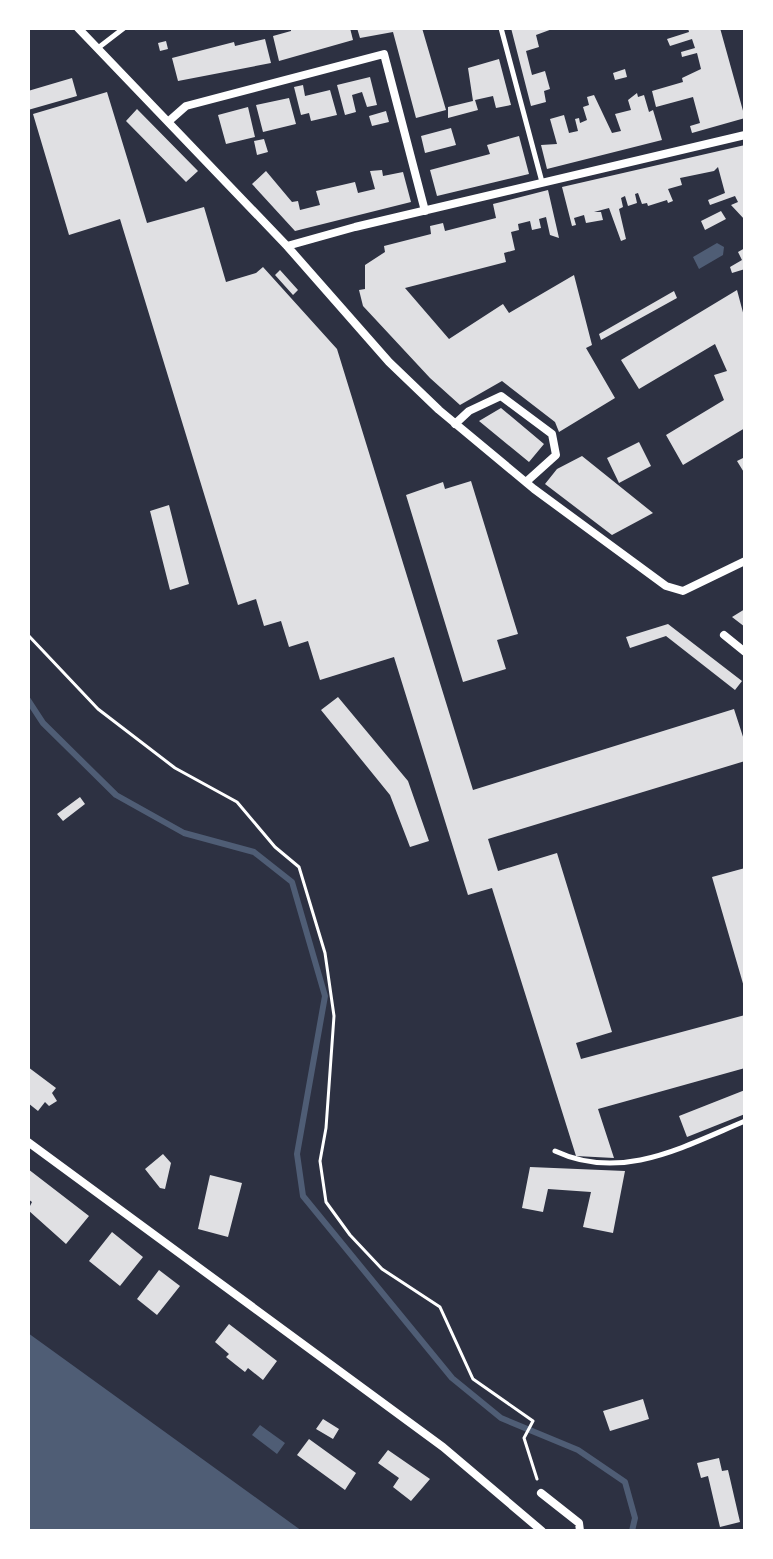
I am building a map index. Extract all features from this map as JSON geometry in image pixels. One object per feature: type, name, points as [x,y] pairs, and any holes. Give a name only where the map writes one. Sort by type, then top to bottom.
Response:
[{"type":"street","points":[[78,28],[287,246],[389,362],[455,424],[526,482],[652,579],[683,591],[745,561]]},
{"type":"street","points":[[169,121],[186,106],[384,54],[425,211]]},
{"type":"street","points":[[287,246],[745,135]]},
{"type":"street","points":[[455,424],[469,411],[501,396],[552,434],[556,455],[526,482]]},
{"type":"street","points":[[724,635],[745,652]]},
{"type":"street","points":[[28,1142],[443,1447],[542,1531]]},
{"type":"street","points":[[541,1493],[579,1523],[580,1531]]},
{"type":"lane","points":[[98,48],[124,28]]},
{"type":"lane","points":[[501,28],[542,183]]},
{"type":"lane","points":[[555,1151],[581,1163],[655,1158],[745,1121]]},
{"type":"path","points":[[28,635],[98,709],[175,768],[237,802],[275,847],[299,867],[325,953],[334,1016],[320,1161],[326,1202],[350,1235],[382,1269],[440,1307],[473,1379],[533,1421],[524,1438],[541,1493]]},
{"type":"water","points":[[717,243],[724,247],[723,255],[699,269],[693,257]]},
{"type":"water","points":[[28,1333],[302,1531],[28,1531]]},
{"type":"water","points":[[260,1425],[285,1443],[277,1454],[252,1435]]},
{"type":"building","points":[[291,28],[350,28],[353,40],[279,61],[273,36],[291,31]]},
{"type":"building","points":[[357,28],[422,28],[446,110],[416,118],[393,32],[360,38]]},
{"type":"building","points":[[511,28],[555,28],[536,35],[539,47],[526,51],[532,75],[545,71],[550,89],[544,91],[546,102],[531,106]]},
{"type":"building","points":[[688,28],[720,28],[745,118],[692,133],[690,126],[700,123],[693,97],[656,107],[652,91],[683,82],[682,78],[701,69],[697,53],[682,57],[681,52],[695,48],[692,39],[670,46],[667,39],[689,32]]},
{"type":"building","points":[[265,39],[271,63],[178,81],[172,58],[234,42],[235,46]]},
{"type":"building","points":[[166,41],[168,49],[160,51],[158,43]]},
{"type":"building","points":[[499,59],[511,105],[496,108],[493,96],[475,100],[478,110],[448,118],[448,107],[473,101],[468,68]]},
{"type":"building","points":[[625,69],[627,77],[615,80],[613,73]]},
{"type":"building","points":[[370,77],[377,105],[367,107],[362,92],[352,95],[356,112],[345,115],[337,85]]},
{"type":"building","points":[[72,78],[77,96],[28,110],[28,91]]},
{"type":"building","points":[[303,85],[305,96],[330,90],[337,115],[311,121],[309,113],[301,115],[294,87]]},
{"type":"building","points":[[107,92],[147,223],[204,207],[226,282],[256,273],[263,267],[337,349],[473,790],[734,709],[745,743],[745,761],[488,839],[498,871],[557,853],[612,1032],[576,1043],[581,1059],[745,1015],[745,1068],[598,1109],[614,1158],[576,1156],[492,888],[468,895],[394,657],[320,680],[308,641],[289,647],[281,621],[264,626],[256,599],[238,605],[120,219],[69,235],[33,114]]},
{"type":"building","points":[[637,93],[638,97],[644,95],[649,112],[653,110],[662,140],[547,169],[541,145],[557,144],[550,119],[564,115],[569,133],[578,131],[575,119],[579,118],[580,123],[587,120],[583,107],[589,105],[587,97],[594,95],[612,133],[621,131],[615,114],[631,110],[628,100]]},
{"type":"building","points":[[289,98],[296,124],[263,132],[256,105]]},
{"type":"building","points":[[248,107],[255,137],[226,144],[218,115]]},
{"type":"building","points":[[137,109],[198,171],[186,182],[126,121]]},
{"type":"building","points":[[386,111],[389,122],[372,126],[369,116]]},
{"type":"building","points":[[451,128],[456,145],[425,153],[421,136]]},
{"type":"building","points":[[519,136],[529,174],[437,196],[430,170],[490,154],[487,145]]},
{"type":"building","points":[[264,139],[268,152],[257,155],[254,141]]},
{"type":"building","points":[[745,145],[745,220],[731,205],[738,202],[735,196],[710,205],[708,200],[725,193],[718,167],[714,171],[680,178],[682,185],[668,189],[673,201],[668,203],[667,200],[648,206],[647,203],[642,204],[638,193],[635,194],[637,203],[628,206],[625,196],[621,198],[623,207],[619,209],[626,239],[621,241],[609,208],[594,212],[601,212],[603,220],[586,223],[584,215],[574,218],[576,225],[572,226],[562,187]]},
{"type":"building","points":[[382,170],[383,176],[403,172],[411,202],[295,231],[252,184],[266,171],[292,202],[298,201],[300,210],[320,205],[316,191],[355,182],[358,193],[375,189],[370,171]]},
{"type":"building","points":[[548,190],[559,238],[550,235],[546,217],[539,219],[541,228],[532,230],[530,221],[518,224],[519,230],[511,232],[515,250],[504,253],[506,262],[405,288],[449,339],[503,304],[509,313],[574,275],[592,345],[586,348],[615,398],[559,432],[555,422],[502,381],[460,405],[430,378],[363,306],[359,290],[365,289],[365,265],[385,252],[384,246],[431,234],[430,226],[443,223],[445,231],[496,218],[493,204]]},
{"type":"building","points":[[721,211],[726,219],[705,230],[701,221]]},
{"type":"building","points":[[745,248],[745,269],[732,273],[730,267],[742,260],[738,252]]},
{"type":"building","points":[[280,270],[298,290],[293,295],[275,275]]},
{"type":"building","points":[[737,290],[745,320],[745,428],[683,465],[666,435],[724,400],[714,375],[727,371],[715,344],[639,389],[621,360]]},
{"type":"building","points":[[674,291],[677,298],[601,340],[599,334]]},
{"type":"building","points":[[501,408],[544,444],[529,462],[479,421]]},
{"type":"building","points":[[639,442],[651,466],[619,483],[607,458]]},
{"type":"building","points":[[582,456],[653,513],[612,535],[545,484],[557,469]]},
{"type":"building","points":[[745,457],[745,474],[737,461]]},
{"type":"building","points":[[471,481],[518,634],[497,640],[506,669],[463,682],[406,495],[443,482],[445,489]]},
{"type":"building","points":[[169,505],[189,584],[170,590],[150,511]]},
{"type":"building","points":[[745,609],[745,627],[732,617]]},
{"type":"building","points":[[668,624],[742,681],[735,690],[666,636],[630,648],[626,637]]},
{"type":"building","points":[[338,697],[408,781],[429,841],[410,847],[390,795],[321,710]]},
{"type":"building","points":[[80,797],[85,804],[63,821],[57,814]]},
{"type":"building","points":[[745,868],[745,987],[744,987],[712,877]]},
{"type":"building","points":[[28,1067],[56,1088],[52,1093],[57,1101],[49,1106],[45,1102],[38,1111],[28,1103]]},
{"type":"building","points":[[745,1090],[745,1114],[687,1137],[679,1116]]},
{"type":"building","points":[[163,1154],[171,1163],[165,1189],[160,1188],[145,1169]]},
{"type":"building","points":[[530,1167],[625,1171],[613,1233],[583,1227],[591,1192],[548,1189],[543,1212],[522,1208]]},
{"type":"building","points":[[28,1169],[89,1216],[66,1244],[28,1210],[32,1202],[28,1199]]},
{"type":"building","points":[[210,1175],[242,1183],[228,1237],[198,1229]]},
{"type":"building","points":[[112,1232],[143,1257],[120,1286],[89,1261]]},
{"type":"building","points":[[159,1270],[180,1286],[157,1315],[137,1299]]},
{"type":"building","points":[[229,1324],[277,1361],[263,1380],[248,1368],[245,1372],[236,1365],[215,1342]]},
{"type":"building","points":[[643,1399],[649,1419],[610,1431],[603,1411]]},
{"type":"building","points":[[323,1419],[339,1429],[333,1439],[316,1429]]},
{"type":"building","points":[[309,1439],[356,1473],[345,1490],[297,1455]]},
{"type":"building","points":[[388,1450],[430,1479],[411,1501],[393,1487],[399,1478],[378,1463]]},
{"type":"building","points":[[719,1458],[722,1471],[728,1470],[740,1522],[720,1527],[708,1476],[701,1478],[697,1463]]},
{"type":"waterway","points":[[28,700],[43,723],[116,795],[184,833],[254,852],[292,882],[325,996],[297,1154],[303,1196],[452,1378],[501,1418],[578,1450],[625,1482],[635,1518],[632,1531]]}]
